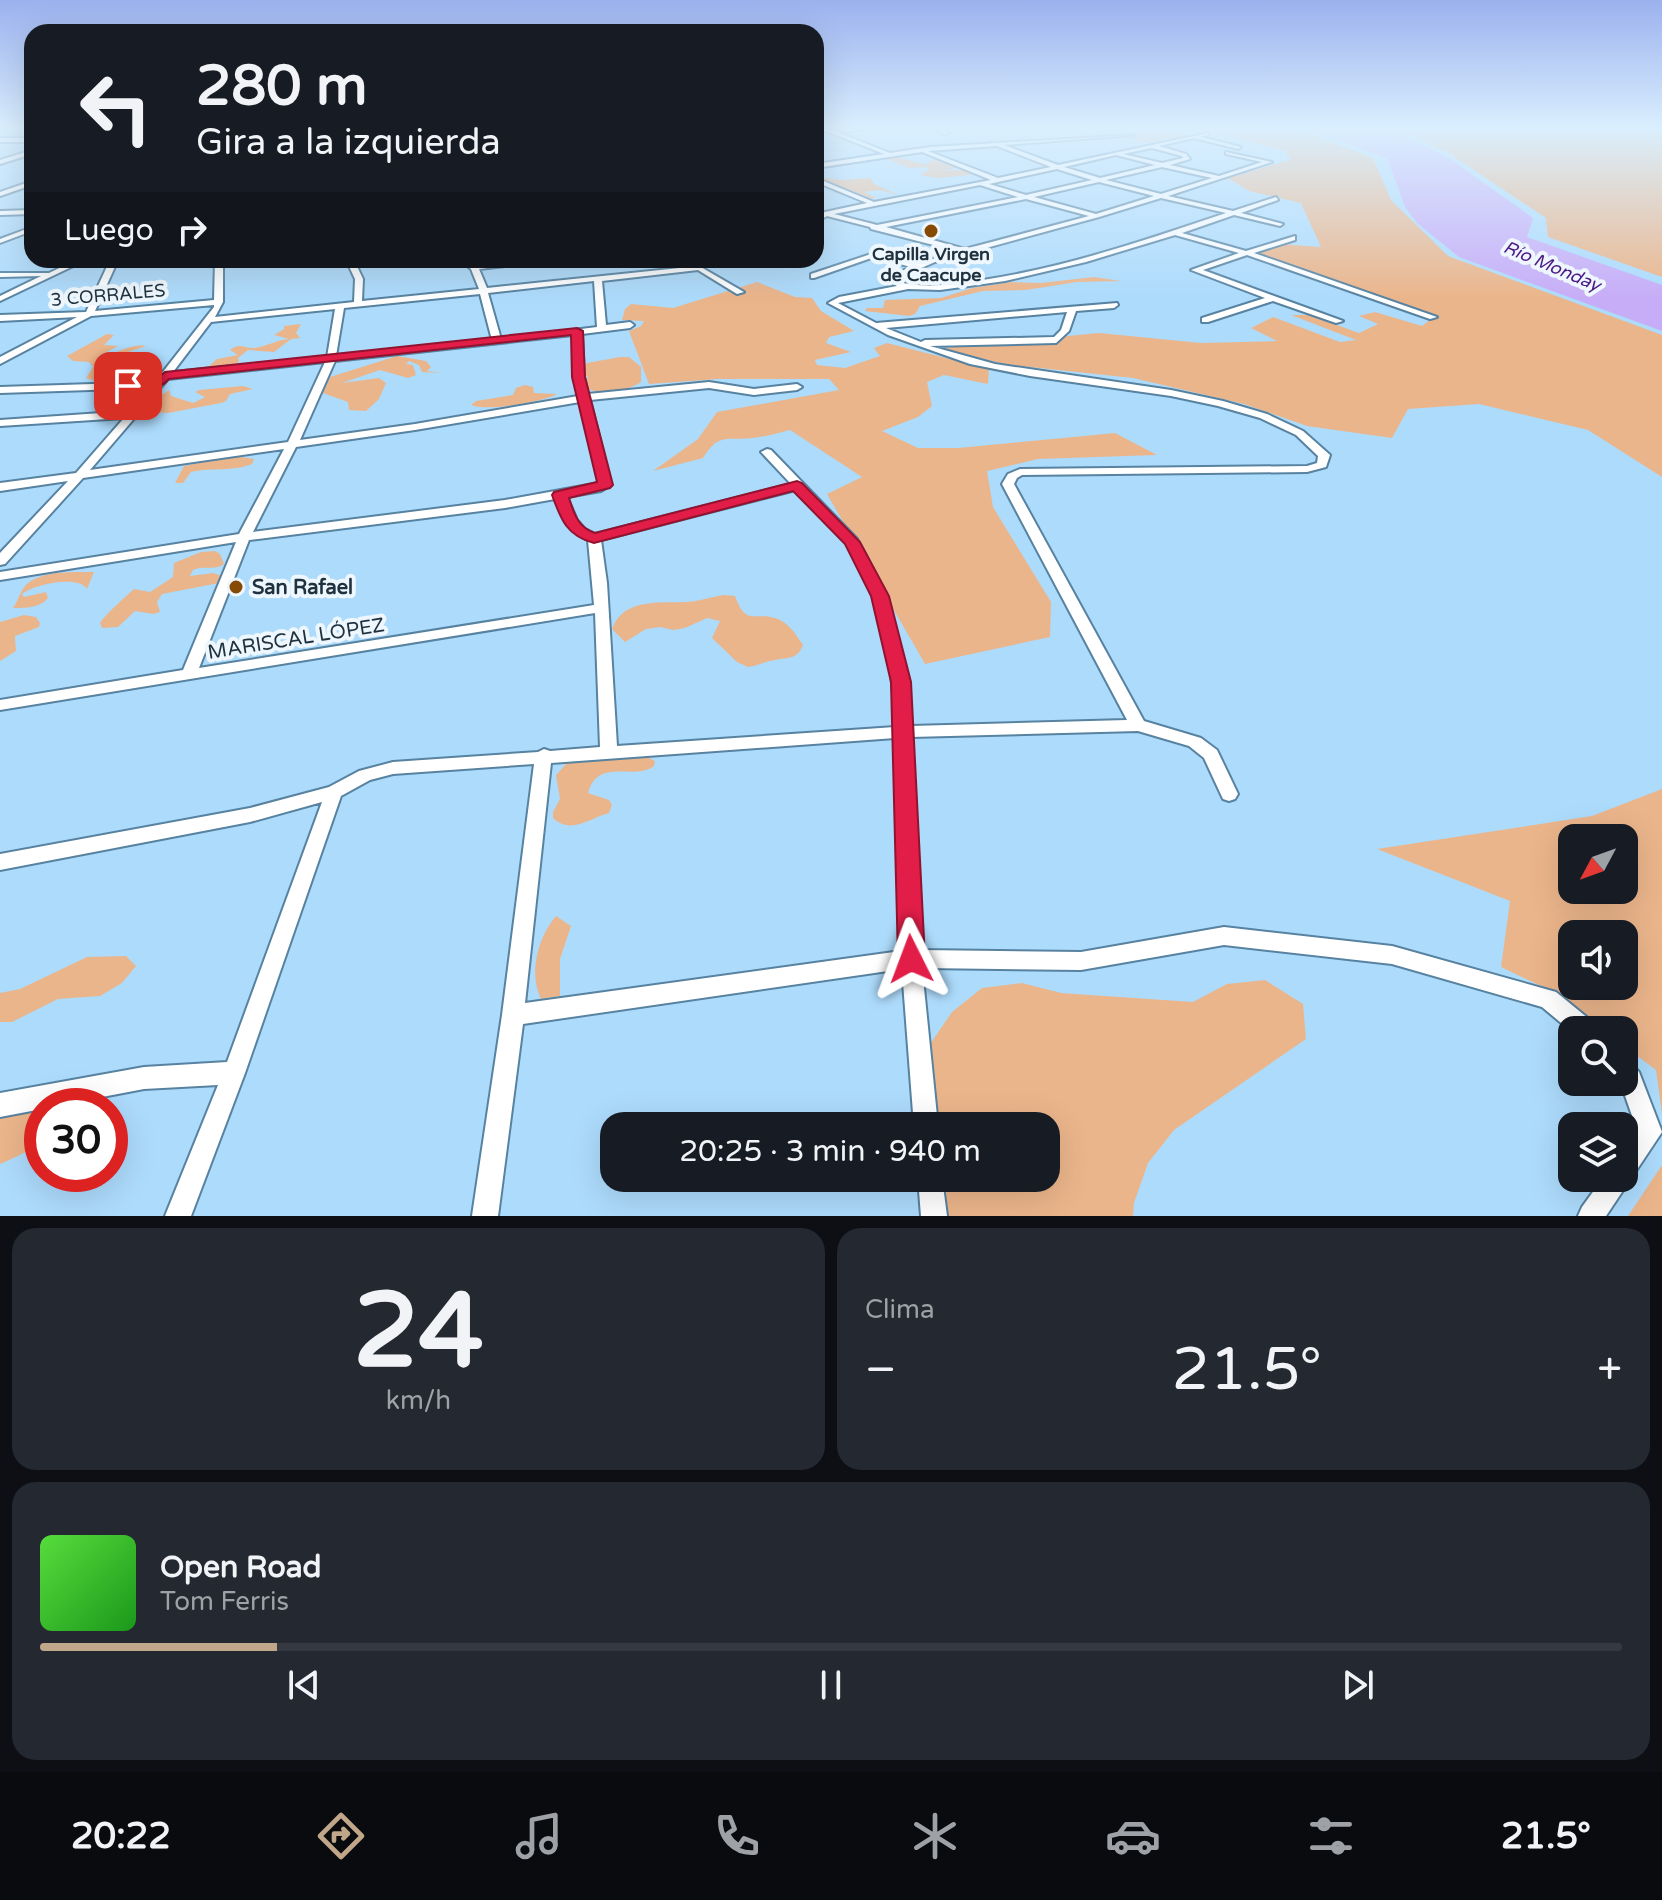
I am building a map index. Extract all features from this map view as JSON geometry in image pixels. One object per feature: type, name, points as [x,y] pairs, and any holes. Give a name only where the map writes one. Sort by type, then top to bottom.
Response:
[{"type":"street","points":[[0,194],[24,185]]},
{"type":"street","points":[[828,185],[875,204]]},
{"type":"street","points":[[824,215],[971,185]]},
{"type":"street","points":[[986,185],[1097,216]]},
{"type":"street","points":[[873,228],[1077,185]]},
{"type":"street","points":[[1117,185],[1280,224]]},
{"type":"street","points":[[1201,185],[983,248],[963,251],[917,266],[889,280],[907,287],[925,289],[1037,274],[1176,233],[1276,199]]},
{"type":"street","points":[[0,213],[24,212]]},
{"type":"street","points":[[824,213],[963,251]]},
{"type":"street","points":[[11,237],[24,232]]},
{"type":"street","points":[[1176,233],[1433,317]]},
{"type":"street","points":[[0,239],[24,237]]},
{"type":"street","points":[[1292,238],[1195,270],[1339,321]]},
{"type":"street","points":[[814,276],[874,255],[917,266]]},
{"type":"street","points":[[0,299],[66,268]]},
{"type":"street","points":[[0,361],[89,314],[110,268]]},
{"type":"street","points":[[0,561],[133,414],[208,320],[219,302],[219,268]]},
{"type":"street","points":[[354,268],[359,279],[358,303]]},
{"type":"street","points":[[474,268],[497,342]]},
{"type":"street","points":[[208,320],[699,268],[740,292]]},
{"type":"street","points":[[0,275],[54,274]]},
{"type":"street","points":[[598,279],[602,328]]},
{"type":"street","points":[[907,287],[834,300],[832,303],[870,326],[915,344],[999,368],[1139,385],[1250,412],[1301,433],[1316,443],[1324,455],[1322,465],[1307,469],[1020,472],[1012,476],[1008,484],[1138,725]]},
{"type":"street","points":[[1205,320],[1273,298]]},
{"type":"street","name":"3 CORRALES","points":[[0,318],[89,314],[219,302]]},
{"type":"street","points":[[188,676],[244,537],[292,445],[331,360],[340,305]]},
{"type":"street","points":[[870,326],[1114,305]]},
{"type":"street","points":[[915,344],[1056,340],[1065,331],[1072,309]]},
{"type":"street","points":[[0,390],[161,380],[630,325]]},
{"type":"street","points":[[0,576],[244,537],[560,495],[605,485],[579,377],[577,331]]},
{"type":"street","points":[[0,487],[292,445],[583,398],[709,385],[754,392],[797,387]]},
{"type":"street","points":[[0,423],[133,414]]},
{"type":"street","points":[[767,452],[852,542],[880,596],[901,682],[911,959],[925,1112]]},
{"type":"street","points":[[560,495],[568,520],[581,534],[594,538],[797,486]]},
{"type":"street","points":[[594,538],[609,752]]},
{"type":"street","name":"MARISCAL LÓPEZ","points":[[3,708],[599,608]]},
{"type":"street","points":[[0,862],[250,815],[334,792],[365,775],[393,768],[901,732],[1138,725],[1195,742],[1211,754],[1229,794]]},
{"type":"street","points":[[485,1216],[544,755]]},
{"type":"street","points":[[178,1216],[234,1073],[334,792]]},
{"type":"street","points":[[513,1015],[911,959],[1081,961],[1224,936],[1392,955],[1548,999],[1569,1016]]},
{"type":"street","points":[[0,1105],[144,1078],[234,1073]]},
{"type":"street","points":[[1637,1096],[1650,1132],[1638,1149]]},
{"type":"street","points":[[931,1192],[934,1216]]},
{"type":"street","points":[[1591,1216],[1608,1192]]},
{"type":"shaded area","points":[[836,185],[876,185],[898,195],[880,190],[864,192],[876,198]]},
{"type":"shaded area","points":[[1239,185],[1384,185],[1391,200],[1448,256],[1662,335],[1662,477],[1588,430],[1479,404],[1408,409],[1392,438],[1307,426],[1244,404],[1133,378],[1003,364],[943,348],[1099,333],[1201,343],[1277,341],[1251,328],[1273,317],[1340,342],[1356,340],[1291,315],[1309,315],[1359,333],[1378,324],[1359,316],[1375,312],[1422,326],[1432,318],[1246,254],[1279,244],[1321,247],[1301,203],[1249,191]]},
{"type":"shaded area","points":[[1496,185],[1662,185],[1662,277],[1548,237],[1546,218]]},
{"type":"shaded area","points":[[1094,277],[1121,281],[983,291],[920,306],[915,314],[909,316],[865,311],[867,308],[883,308],[885,300],[941,298],[972,288],[1011,282],[1041,283]]},
{"type":"shaded area","points":[[757,282],[795,297],[812,298],[821,311],[854,331],[829,337],[826,343],[851,352],[815,360],[817,365],[845,368],[880,356],[874,348],[887,343],[989,369],[988,384],[944,375],[927,382],[932,406],[918,417],[882,431],[918,448],[958,448],[1115,433],[1157,455],[1038,459],[987,471],[993,507],[1051,602],[1050,637],[925,664],[827,494],[862,477],[790,430],[757,437],[724,439],[714,444],[703,458],[653,471],[698,439],[717,412],[839,390],[829,379],[718,379],[649,384],[629,331],[641,326],[644,321],[622,320],[625,309],[631,304],[673,308]]},
{"type":"shaded area","points":[[301,324],[296,333],[300,338],[291,339],[274,352],[248,350],[238,358],[239,362],[224,368],[208,367],[217,359],[238,355],[230,350],[237,346],[255,348],[289,339],[274,335],[284,326]]},
{"type":"shaded area","points":[[107,334],[114,335],[104,345],[118,346],[99,356],[133,346],[146,346],[104,360],[101,367],[115,369],[102,378],[86,378],[93,367],[89,362],[73,361],[67,356]]},
{"type":"shaded area","points":[[397,356],[426,361],[431,367],[427,371],[442,373],[422,372],[419,365],[409,361],[406,364],[413,365],[416,375],[408,378],[380,370],[342,383],[379,378],[386,383],[379,399],[366,411],[349,410],[348,402],[323,393],[322,385],[330,377]]},
{"type":"shaded area","points":[[629,357],[641,367],[641,382],[615,391],[588,389],[585,385],[588,377],[577,371],[587,363]]},
{"type":"shaded area","points":[[525,385],[533,387],[534,393],[557,394],[514,405],[471,405],[476,401],[513,395],[516,388]]},
{"type":"shaded area","points":[[243,386],[253,389],[230,394],[221,403],[168,413],[149,412],[145,406],[169,390],[171,396],[193,403],[205,397],[195,392],[199,390]]},
{"type":"shaded area","points":[[234,456],[254,459],[252,464],[244,466],[191,472],[183,483],[175,483],[184,466]]},
{"type":"shaded area","points":[[215,551],[220,554],[224,564],[193,570],[190,576],[213,573],[222,576],[219,583],[162,594],[157,602],[160,612],[135,611],[118,627],[102,628],[100,623],[134,589],[150,592],[173,577],[174,563],[201,552]]},
{"type":"shaded area","points":[[94,572],[87,589],[75,582],[46,584],[22,594],[24,597],[46,592],[48,598],[41,604],[13,608],[25,586],[39,577]]},
{"type":"shaded area","points":[[735,596],[747,615],[784,622],[803,645],[801,650],[792,657],[748,667],[737,662],[712,638],[720,621],[707,618],[685,628],[646,629],[625,642],[612,629],[617,619],[633,607]]},
{"type":"shaded area","points":[[24,615],[36,617],[39,627],[15,636],[16,651],[0,661],[0,622]]},
{"type":"shaded area","points":[[641,754],[655,761],[654,766],[646,770],[608,773],[593,782],[588,793],[609,800],[612,805],[609,813],[574,825],[560,823],[553,818],[560,799],[556,775],[569,761]]},
{"type":"shaded area","points":[[1662,789],[1662,1114],[1656,1070],[1638,1056],[1638,1016],[1583,1016],[1561,1000],[1638,1000],[1638,920],[1558,920],[1558,998],[1543,987],[1501,967],[1510,901],[1377,849],[1592,816]]},
{"type":"shaded area","points":[[556,916],[571,926],[560,959],[560,996],[541,999],[535,967],[544,934]]},
{"type":"shaded area","points":[[126,956],[136,966],[122,983],[100,996],[58,999],[12,1022],[0,1022],[0,993],[20,989],[87,957]]},
{"type":"shaded area","points":[[1265,980],[1303,1004],[1306,1039],[1174,1130],[1148,1163],[1134,1203],[1133,1216],[924,1216],[920,1192],[1060,1192],[1060,1112],[912,1112],[913,1087],[930,1044],[952,1012],[982,988],[1022,983],[1061,993],[1193,1002],[1227,984]]},
{"type":"shaded area","points":[[24,1109],[24,1153],[0,1164],[0,1114]]},
{"type":"shaded area","points":[[1662,1165],[1662,1216],[1628,1216]]},
{"type":"water","name":"Río Monday","points":[[1397,185],[1486,185],[1533,218],[1527,237],[1662,285],[1662,331],[1459,257],[1417,223],[1405,207]]},
{"type":"place","name":"Capilla Virgen de Caacupe","points":[[931,231]]},
{"type":"place","name":"San Rafael","points":[[236,587]]},
{"type":"route","points":[[128,386],[158,385],[165,376],[577,331],[579,377],[605,485],[560,495],[568,520],[581,534],[594,538],[797,486],[852,542],[880,596],[901,682],[911,959]]}]
